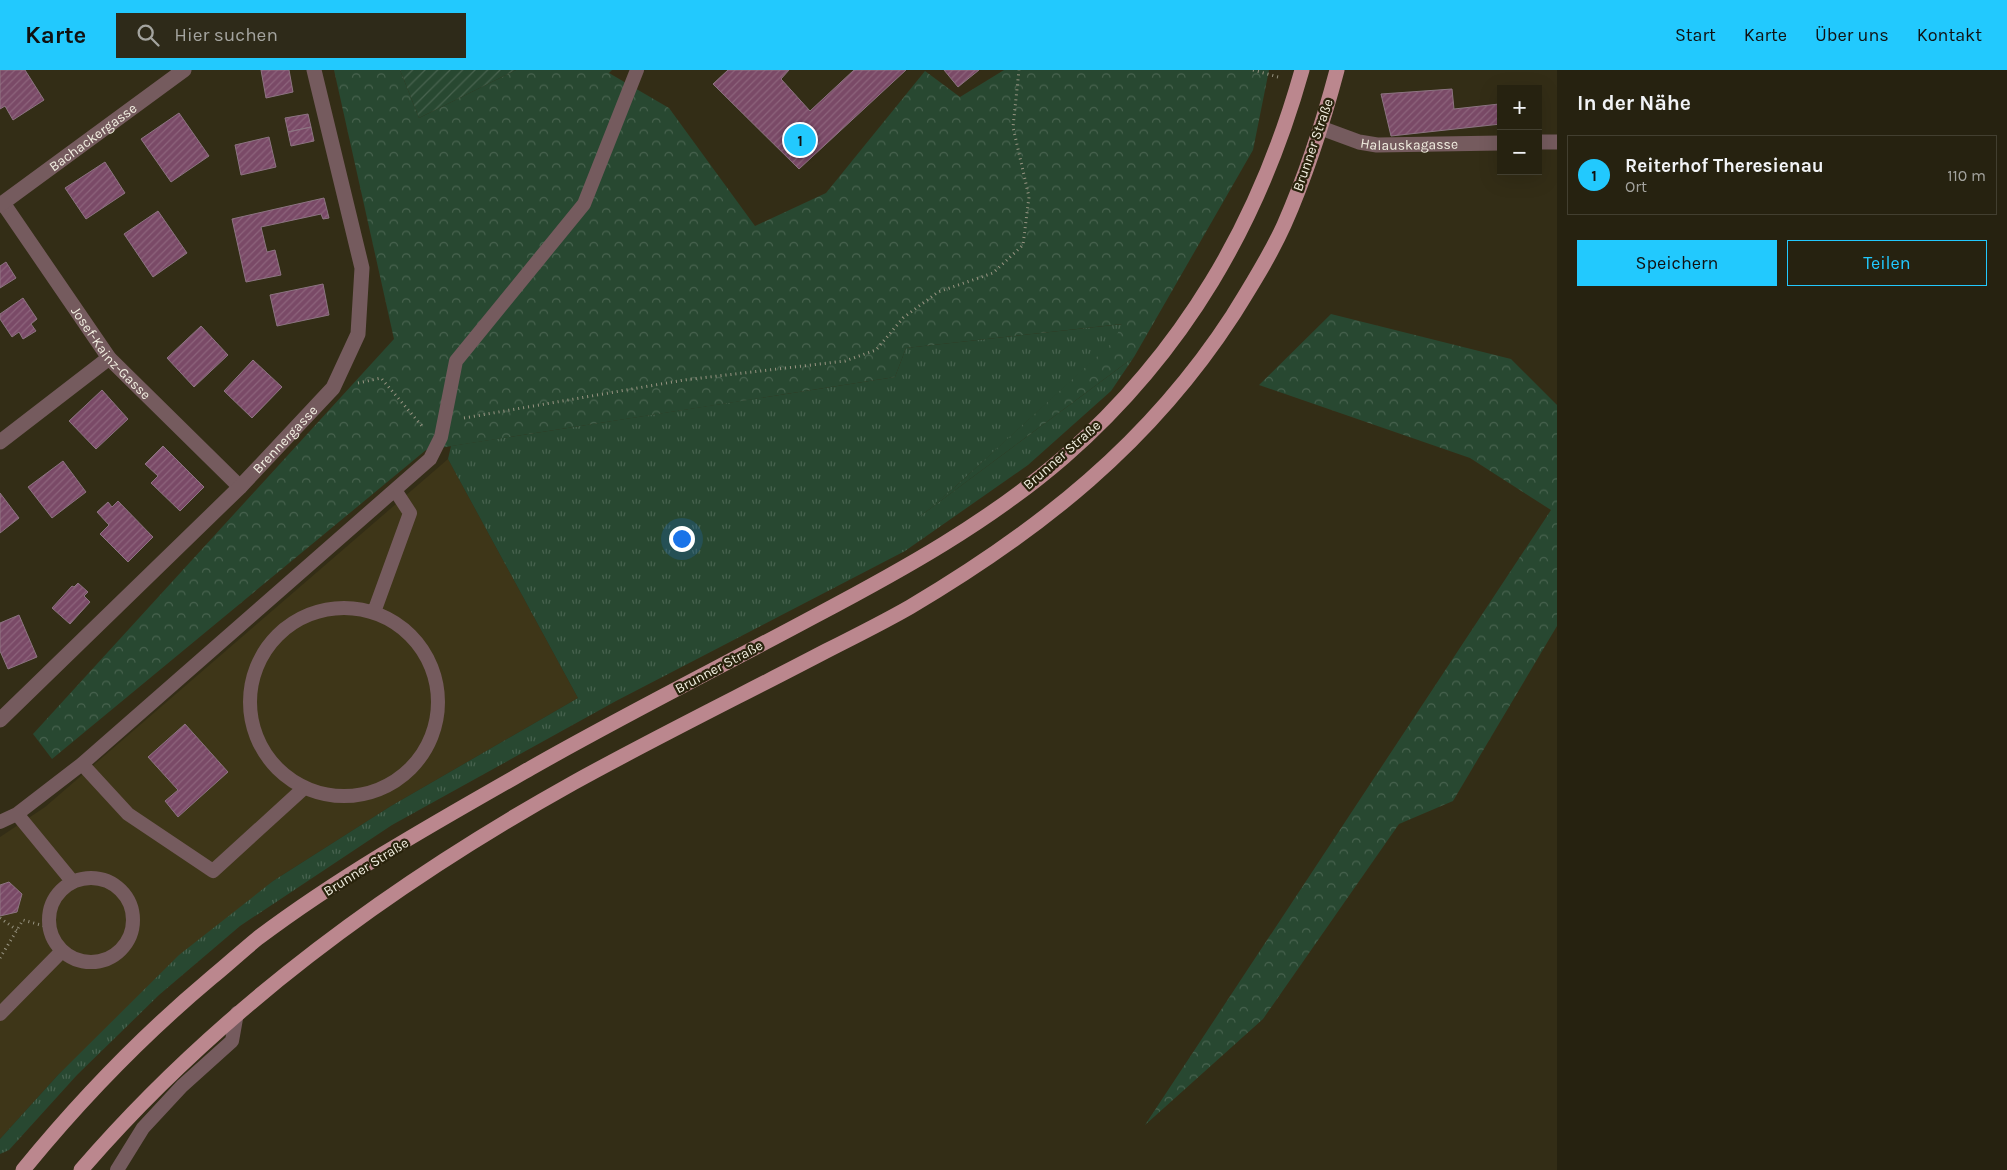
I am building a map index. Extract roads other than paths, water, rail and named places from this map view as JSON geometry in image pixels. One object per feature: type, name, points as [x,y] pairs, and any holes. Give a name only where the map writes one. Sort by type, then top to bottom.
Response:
[{"type":"main road","name":"Brunner Straße","points":[[81,1170],[102,1145],[176,1069],[237,1012],[337,934],[450,857],[574,783],[907,608],[985,560],[1050,514],[1102,469],[1159,412],[1207,355],[1250,288],[1283,227],[1321,128],[1337,70]]},
{"type":"main road","name":"Brunner Straße","points":[[22,1170],[86,1096],[163,1019],[257,939],[340,882],[533,767],[883,580],[954,538],[1006,502],[1064,457],[1115,407],[1152,367],[1207,290],[1237,239],[1258,195],[1280,140],[1300,77]]},
{"type":"street","name":"Bachackergasse","points":[[2,204],[184,70]]},
{"type":"street","name":"Brennergasse","points":[[0,720],[240,486],[333,388],[358,334],[362,268],[314,70]]},
{"type":"street","name":"Halauskagasse","points":[[1321,128],[1359,142],[1377,145],[1497,143]]},
{"type":"street","points":[[1542,142],[1557,142]]},
{"type":"street","name":"Josef-Kainz-Gasse","points":[[2,204],[109,358],[240,486]]},
{"type":"street","points":[[0,442],[109,358]]},
{"type":"lane","points":[[0,822],[17,814],[82,764],[430,459],[440,437],[456,362],[584,204],[637,70]]},
{"type":"lane","points":[[374,612],[410,513],[395,490]]},
{"type":"lane","points":[[338,607],[374,612],[404,628],[427,654],[438,686],[438,720],[425,752],[402,778],[371,793],[337,797],[304,788],[275,767],[256,737],[249,702],[256,667],[275,637],[304,616],[338,607]]},
{"type":"lane","points":[[82,764],[128,814],[213,871],[304,788]]},
{"type":"lane","points":[[17,814],[72,881]]},
{"type":"lane","points":[[96,877],[117,885],[131,904],[134,927],[124,948],[105,961],[82,962],[61,952],[48,927],[52,900],[72,881],[96,877]]},
{"type":"lane","points":[[0,1014],[61,952]]},
{"type":"lane","points":[[117,1170],[143,1128],[182,1086],[232,1041],[237,1012]]},
{"type":"place","name":"Reiterhof Theresienau","points":[[800,140]]}]
